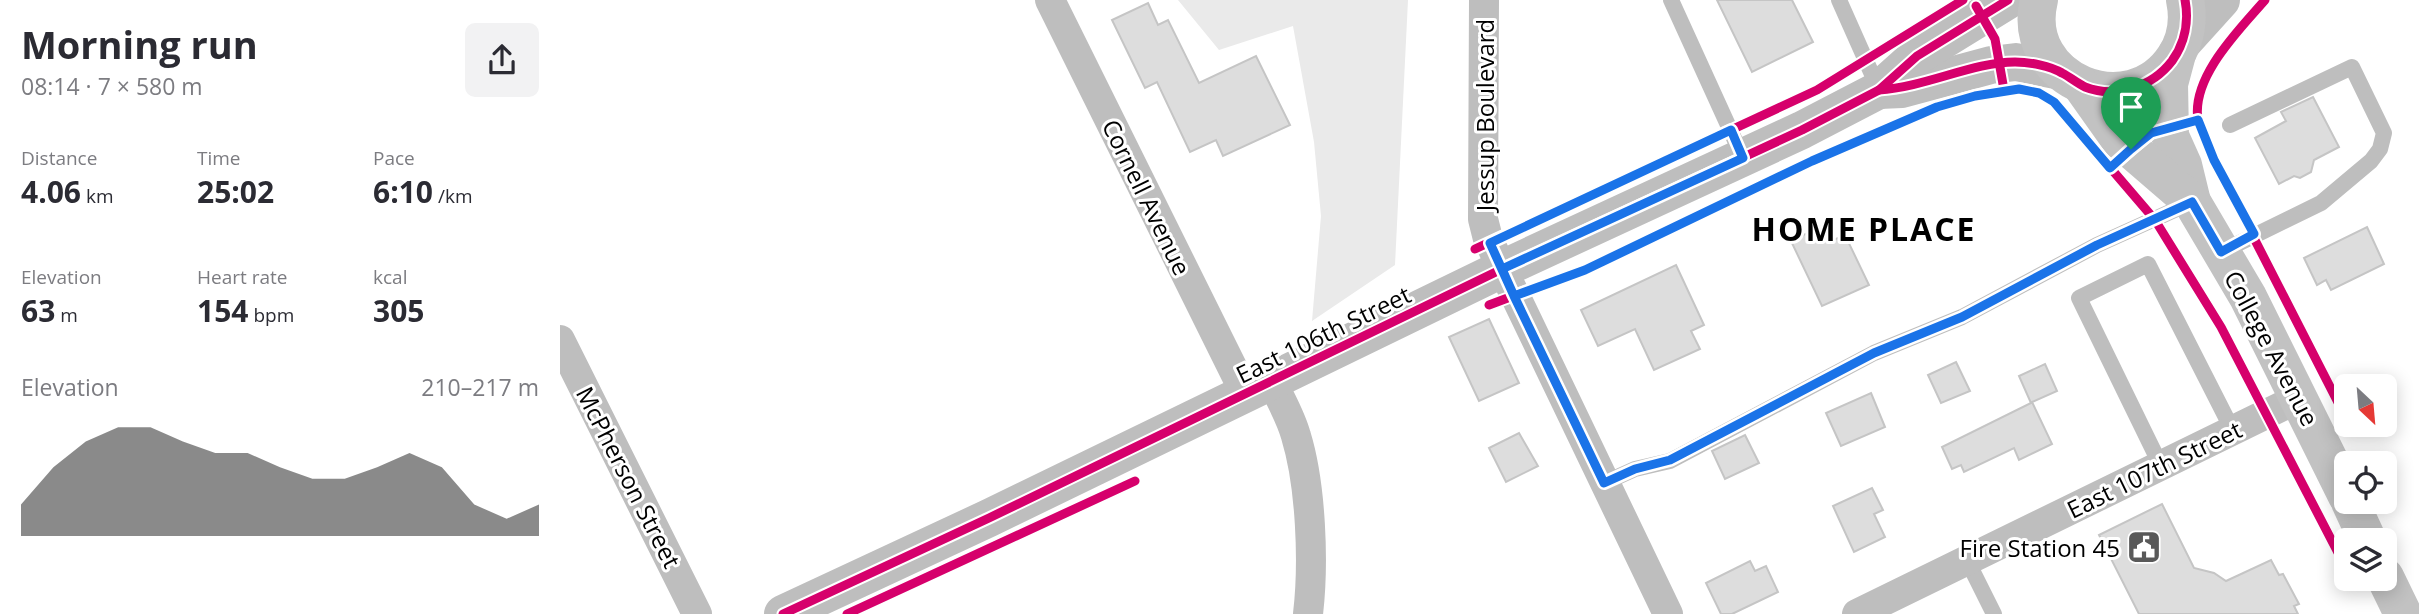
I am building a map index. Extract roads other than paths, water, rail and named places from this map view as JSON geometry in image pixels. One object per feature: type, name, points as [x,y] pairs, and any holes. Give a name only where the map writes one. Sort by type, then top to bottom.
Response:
[{"type":"main road","name":"College Avenue","points":[[2039,0],[2037,21],[2044,48],[2120,139],[2192,202]]},
{"type":"main road","name":"College Avenue","points":[[2185,0],[2187,19],[2169,84],[2171,136],[2183,165],[2192,202],[2300,398],[2334,469]]},
{"type":"main road","points":[[2071,78],[2102,91],[2135,88],[2163,71],[2180,48]]},
{"type":"main road","points":[[2392,591],[2403,614]]},
{"type":"street","name":"Cornell Avenue","points":[[1049,0],[1259,387]]},
{"type":"street","name":"Jessup Boulevard","points":[[1485,0],[1483,219],[1488,239],[1668,614]]},
{"type":"street","name":"East 106th Street","points":[[783,614],[989,518],[1502,269],[1743,158],[1879,90],[1917,56],[2008,0]]},
{"type":"street","points":[[2180,48],[2221,0]]},
{"type":"street","name":"East 106th Street","points":[[1879,90],[1914,86],[2008,63],[2040,66],[2071,78]]},
{"type":"street","name":"McPherson Street","points":[[560,340],[697,614]]},
{"type":"street","points":[[1259,387],[1296,433],[1304,472],[1310,552],[1308,614]]},
{"type":"street","name":"East 107th Street","points":[[1857,614],[2300,398]]},
{"type":"lane","points":[[1671,0],[1743,158]]},
{"type":"lane","points":[[1839,0],[1879,90]]},
{"type":"lane","points":[[2221,252],[2321,204],[2371,161],[2380,149],[2384,133],[2351,67],[2230,125]]},
{"type":"lane","points":[[1604,483],[1635,469],[1670,460],[1874,353],[1962,317],[2097,245],[2192,202]]},
{"type":"lane","points":[[2161,466],[2079,298],[2148,264],[2233,431]]},
{"type":"lane","points":[[1967,560],[1994,614]]},
{"type":"place","name":"Fire Station 45","points":[[2144,547]]},
{"type":"district","name":"HOME PLACE","points":[[1864,228]]}]
